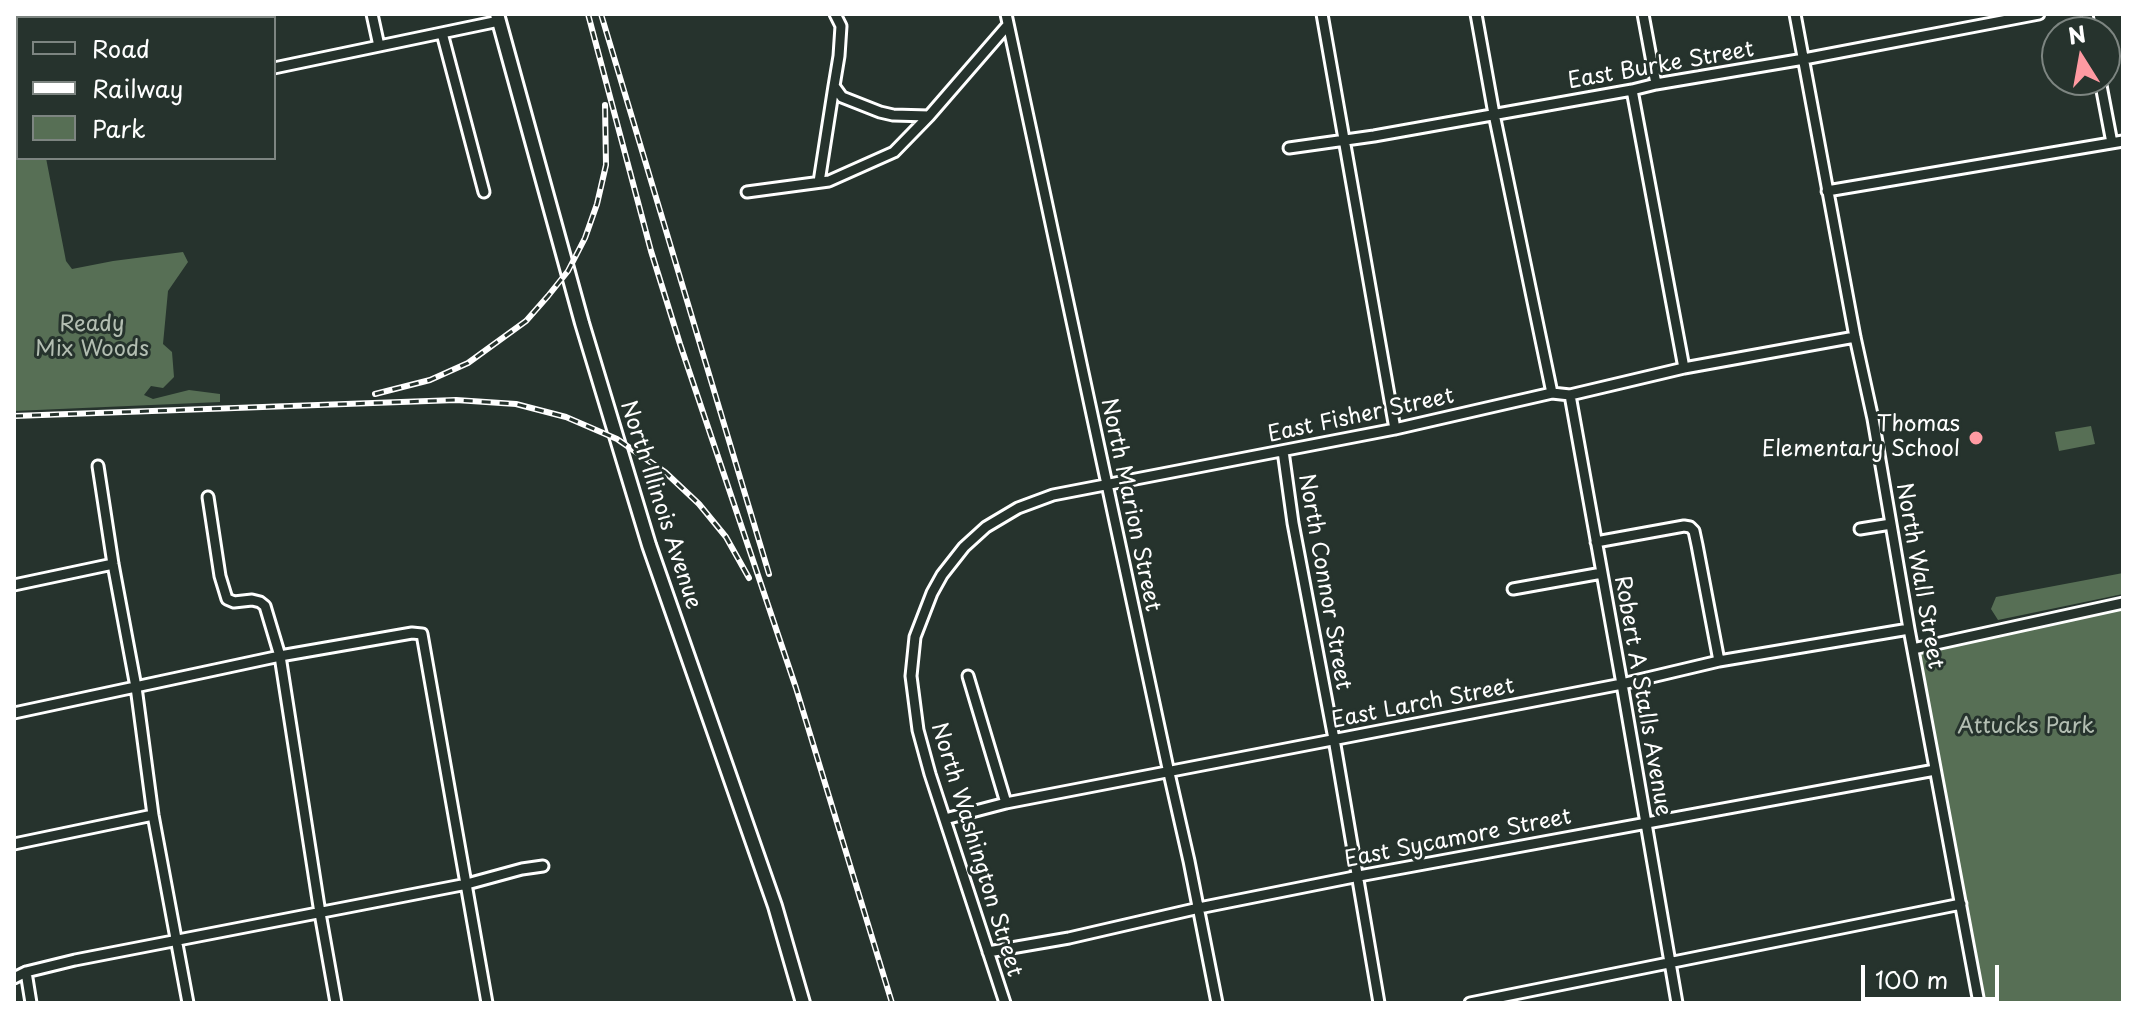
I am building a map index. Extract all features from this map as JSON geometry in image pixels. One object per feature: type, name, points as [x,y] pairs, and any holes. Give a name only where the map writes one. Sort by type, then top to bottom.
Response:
[{"type":"main road","name":"North Illinois Avenue","points":[[498,18],[582,323],[649,545],[775,906],[803,1003]]},
{"type":"street","points":[[372,14],[379,46]]},
{"type":"street","points":[[819,182],[839,56],[841,26],[835,14]]},
{"type":"street","name":"North Marion Street","points":[[1006,14],[1217,1003]]},
{"type":"street","points":[[1322,14],[1395,429]]},
{"type":"street","points":[[1476,14],[1552,393]]},
{"type":"street","points":[[1643,14],[1656,84]]},
{"type":"street","name":"North Wall Street","points":[[1795,14],[1873,419],[1979,1003]]},
{"type":"street","name":"East Burke Street","points":[[1289,148],[1632,90],[2039,14]]},
{"type":"street","points":[[276,68],[442,33],[498,18]]},
{"type":"street","points":[[747,192],[829,181],[894,152],[1007,26]]},
{"type":"street","points":[[442,33],[484,192]]},
{"type":"street","points":[[834,86],[842,97],[880,112],[929,116]]},
{"type":"street","points":[[1632,90],[1684,368]]},
{"type":"street","points":[[2103,96],[2112,143]]},
{"type":"street","points":[[1827,191],[2123,141]]},
{"type":"street","name":"East Fisher Street","points":[[924,613],[942,575],[964,547],[986,527],[1018,508],[1053,495],[1395,429],[1552,393],[1570,395],[1684,368],[1855,337]]},
{"type":"street","name":"Robert A Stalls Avenue","points":[[1570,395],[1677,1003]]},
{"type":"street","name":"North Connor Street","points":[[1283,451],[1293,523],[1359,876],[1379,1003]]},
{"type":"street","points":[[98,466],[136,687],[153,815],[188,1003]]},
{"type":"street","points":[[208,497],[220,576],[227,599],[234,602],[252,600],[265,606],[280,656],[336,1003]]},
{"type":"street","points":[[1860,529],[1891,524]]},
{"type":"street","points":[[1596,542],[1690,527],[1694,531],[1719,661]]},
{"type":"street","points":[[14,585],[113,564]]},
{"type":"street","points":[[1513,589],[1602,573]]},
{"type":"street","points":[[1913,649],[2123,603]]},
{"type":"street","name":"North Washington Street","points":[[924,613],[915,637],[911,676],[918,730],[1005,1003]]},
{"type":"street","name":"East Larch Street","points":[[945,819],[1006,803],[1622,684],[1719,661],[1909,629]]},
{"type":"street","points":[[14,713],[280,656],[412,633],[422,634],[487,1003]]},
{"type":"street","points":[[968,676],[1006,803]]},
{"type":"street","name":"East Sycamore Street","points":[[988,952],[1069,938],[1359,876],[1935,770]]},
{"type":"street","points":[[14,844],[153,815]]},
{"type":"street","points":[[14,978],[75,960],[467,884],[543,866]]},
{"type":"street","points":[[1470,1003],[1961,904]]},
{"type":"street","points":[[26,972],[31,1003]]},
{"type":"green space","name":"Ready Mix Woods","points":[[14,129],[16,160],[46,160],[66,261],[72,269],[183,252],[188,262],[168,291],[163,344],[172,352],[174,377],[163,388],[151,386],[144,395],[153,399],[189,390],[220,394],[220,402],[14,411]]},
{"type":"green space","points":[[2091,426],[2095,444],[2059,451],[2055,432]]},
{"type":"green space","points":[[2123,573],[2123,594],[1998,620],[1991,609],[1996,597]]},
{"type":"green space","name":"Attucks Park","points":[[2123,603],[2123,1003],[1977,1003],[1913,649]]},
{"type":"railway","points":[[588,14],[651,251],[796,688],[892,1003]]},
{"type":"railway","points":[[601,14],[769,574]]},
{"type":"railway","points":[[375,394],[430,380],[468,363],[526,321],[568,271],[585,238],[606,165],[605,105]]},
{"type":"railway","points":[[14,416],[456,400],[516,404],[566,417],[617,439],[665,472],[699,504],[726,537],[749,578]]},
{"type":"place","name":"Thomas Elementary School","points":[[1976,438]]}]
